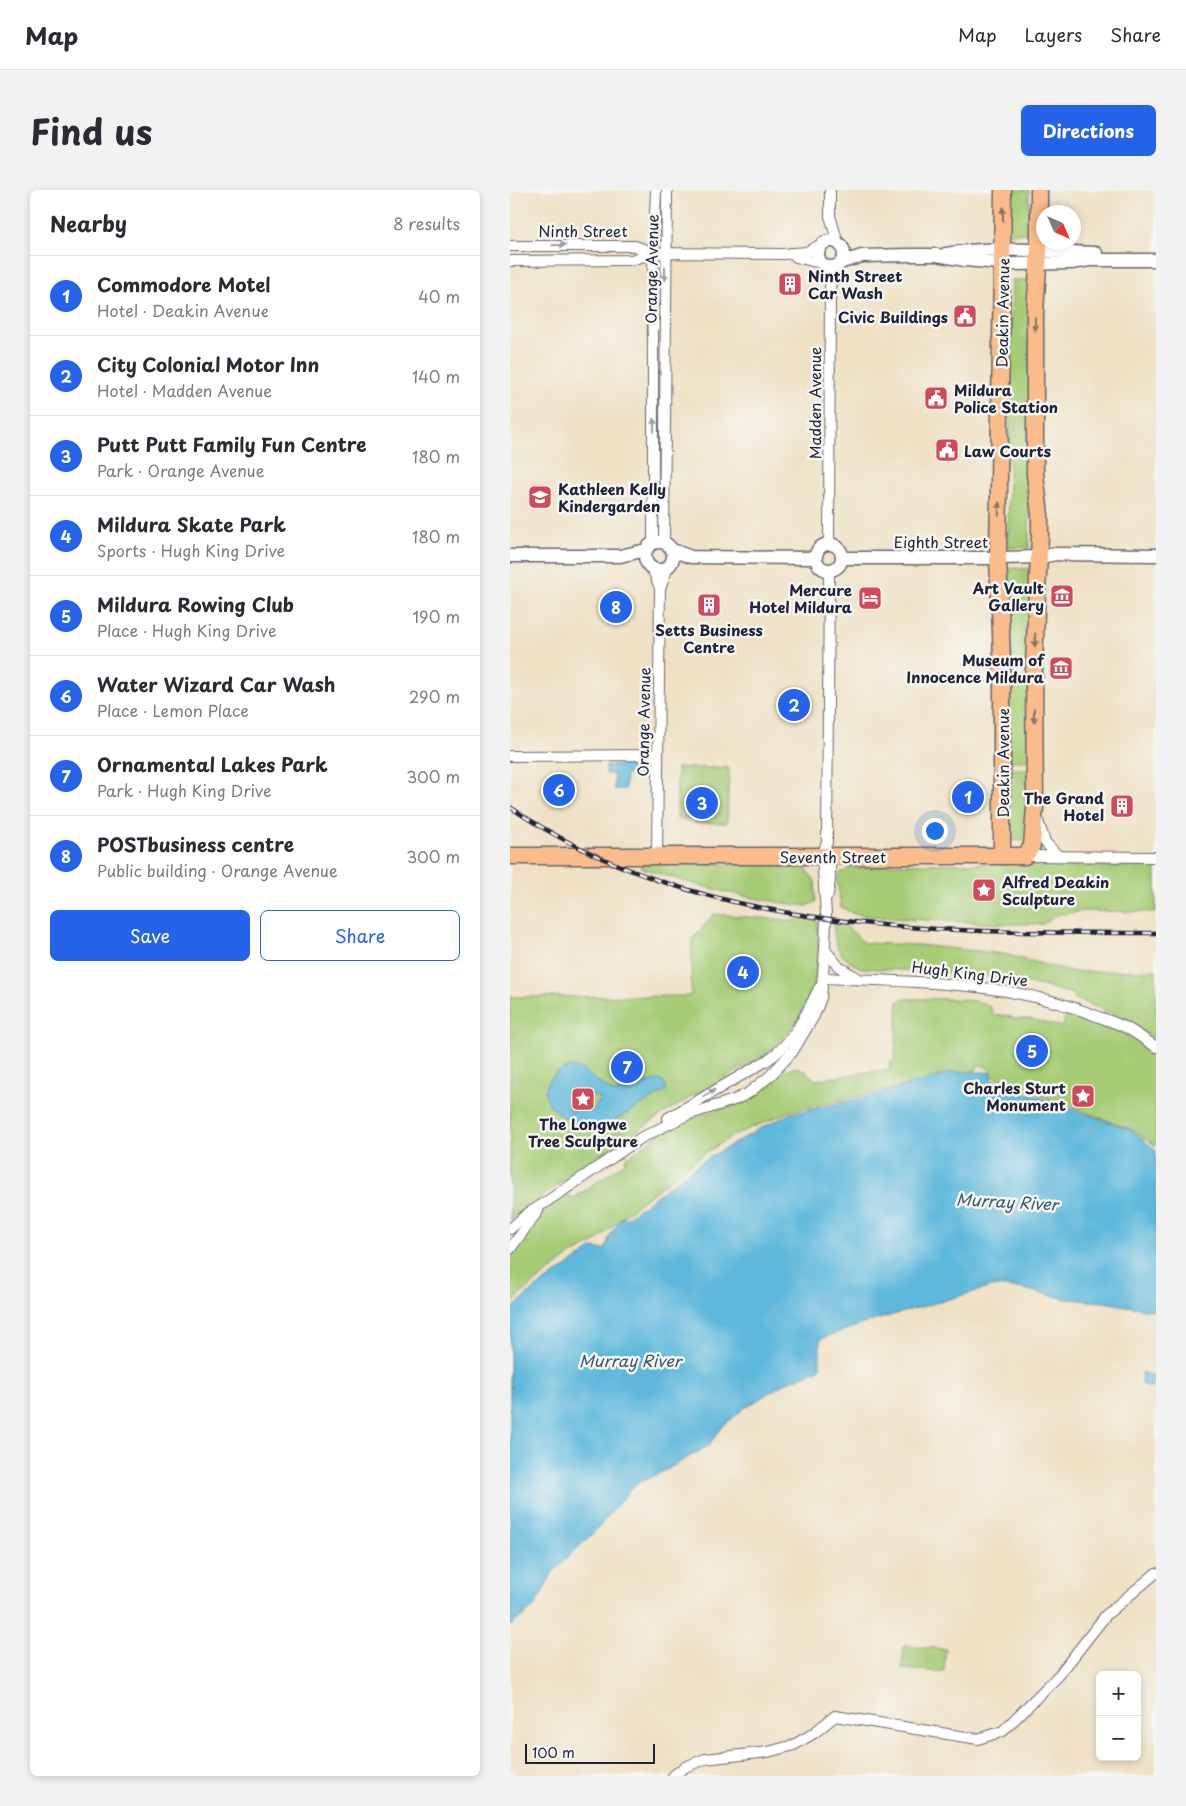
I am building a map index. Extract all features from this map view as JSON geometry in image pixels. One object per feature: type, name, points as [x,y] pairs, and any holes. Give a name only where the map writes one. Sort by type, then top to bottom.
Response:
[{"type":"highway","name":"Deakin Avenue","points":[[1002,856],[1002,659],[998,558],[1003,190]]},
{"type":"highway","name":"Deakin Avenue","points":[[1025,856],[1032,846],[1035,807],[1034,658],[1040,557],[1040,514],[1035,474],[1039,190]]},
{"type":"highway","name":"Seventh Street","points":[[510,856],[657,856],[827,851],[1025,856]]},
{"type":"street","name":"Orange Avenue","points":[[656,190],[654,253],[659,349],[660,589]]},
{"type":"street","name":"Orange Avenue","points":[[659,349],[666,253],[666,190]]},
{"type":"street","points":[[830,190],[830,216],[823,244],[818,252],[818,259],[827,275],[830,287]]},
{"type":"street","points":[[830,216],[844,254],[841,263]]},
{"type":"street","points":[[823,244],[830,241],[866,256]]},
{"type":"street","name":"Ninth Street","points":[[510,261],[631,260],[654,253],[783,254],[806,252],[823,244]]},
{"type":"street","name":"Ninth Street","points":[[510,246],[635,246],[654,253]]},
{"type":"street","name":"Ninth Street","points":[[783,254],[808,258],[821,264]]},
{"type":"street","points":[[821,264],[832,268],[841,263],[866,256],[937,255],[1038,258],[1156,254]]},
{"type":"street","points":[[1038,258],[1071,263],[1089,260],[1156,260]]},
{"type":"street","name":"Madden Avenue","points":[[829,544],[830,287],[841,263]]},
{"type":"street","points":[[829,544],[837,547],[842,554],[839,565],[829,570],[825,570],[818,565],[816,558],[816,554],[821,547],[829,544]]},
{"type":"street","name":"Eighth Street","points":[[842,558],[998,558],[1040,557],[1056,554],[1156,555]]},
{"type":"street","points":[[510,556],[816,558]]},
{"type":"street","name":"Orange Avenue","points":[[657,856],[659,556]]},
{"type":"street","name":"Eighth Street","points":[[1040,557],[1055,560],[1156,561]]},
{"type":"street","points":[[639,1139],[687,1115],[747,1094],[770,1076],[789,1048],[823,978],[826,950],[829,570]]},
{"type":"street","points":[[510,756],[657,755]]},
{"type":"street","name":"Deakin Avenue","points":[[1035,807],[1044,840],[1058,856]]},
{"type":"street","name":"Seventh Street","points":[[1025,856],[1156,857]]},
{"type":"street","name":"Hugh King Drive","points":[[826,950],[839,967],[859,979]]},
{"type":"street","name":"Hugh King Drive","points":[[823,978],[954,983],[1006,990],[1076,1007],[1127,1028],[1156,1047]]},
{"type":"street","points":[[510,1229],[524,1216],[684,1108],[789,1048]]},
{"type":"street","points":[[510,1249],[544,1204]]},
{"type":"street","points":[[673,1776],[685,1767],[705,1759],[768,1752],[794,1745],[814,1733],[835,1716],[978,1739],[1003,1731],[1059,1676],[1106,1615],[1156,1573]]},
{"type":"green space","points":[[1010,190],[1029,190],[1029,233],[1010,233]]},
{"type":"green space","points":[[1012,280],[1029,280],[1029,548],[1008,547]]},
{"type":"green space","points":[[1009,568],[1030,569],[1030,758],[1028,761],[1009,761],[1007,728]],"holes":[[[1010,665],[1027,665],[1024,679],[1013,679]]]},
{"type":"green space","points":[[677,768],[729,768],[727,823],[695,823],[695,819],[677,819]]},
{"type":"green space","points":[[1009,769],[1027,769],[1029,840],[1006,841]]},
{"type":"green space","points":[[1055,863],[1061,866],[1156,866],[1156,912],[1084,911],[1059,914],[1043,924],[890,918],[854,914],[841,907],[837,880],[840,873],[848,868],[870,868],[885,864]]},
{"type":"green space","points":[[641,864],[754,864],[804,868],[808,869],[807,871],[815,881],[816,902],[807,906],[744,896],[662,875],[642,868]]},
{"type":"green space","points":[[714,914],[795,921],[801,918],[817,920],[818,949],[815,976],[812,989],[801,1015],[783,1038],[763,1055],[638,1130],[510,1220],[510,997],[691,996],[692,940]]},
{"type":"green space","points":[[834,922],[843,923],[864,943],[919,945],[1003,954],[1074,972],[1156,970],[1156,1040],[1109,1012],[1073,998],[1073,994],[1039,985],[987,976],[862,968],[848,961],[839,951],[835,938]]},
{"type":"green space","points":[[902,999],[974,1001],[984,1003],[990,1007],[993,1014],[1014,1019],[1029,1019],[1063,1027],[1066,1010],[1126,1034],[1156,1057],[1156,1146],[1133,1130],[993,1077],[990,1069],[979,1064],[976,1070],[789,1112],[734,1135],[699,1157],[623,1216],[597,1241],[569,1256],[522,1293],[510,1306],[510,1256],[541,1214],[566,1194],[573,1198],[625,1163],[626,1158],[667,1129],[749,1098],[782,1073],[792,1068],[802,1069],[814,1080],[890,1069],[890,1063],[895,1058],[898,1002]]},
{"type":"green space","points":[[904,1646],[946,1649],[944,1672],[902,1669]]},
{"type":"water","points":[[637,765],[637,774],[626,774],[625,789],[614,789],[614,774],[606,774],[606,766]]},
{"type":"water","points":[[565,1068],[581,1069],[614,1093],[660,1080],[665,1084],[667,1090],[607,1125],[593,1125],[588,1128],[577,1125],[560,1115],[550,1106],[545,1093],[550,1079]],"holes":[[[581,1093],[589,1096],[598,1096],[601,1099],[592,1111],[579,1107],[575,1108],[575,1111],[570,1111],[568,1107],[575,1096]]]},
{"type":"water","name":"Murray River","points":[[952,1072],[992,1072],[991,1080],[1131,1130],[1156,1150],[1156,1311],[1103,1302],[1067,1299],[1024,1289],[995,1286],[868,1322],[820,1339],[820,1369],[785,1383],[746,1407],[724,1425],[708,1446],[668,1469],[634,1485],[598,1528],[553,1572],[535,1606],[510,1626],[510,1311],[529,1293],[593,1248],[605,1250],[610,1235],[623,1216],[625,1219],[703,1161],[765,1126],[790,1114],[876,1095]]},
{"type":"water","points":[[1142,1372],[1156,1377],[1156,1383],[1153,1382],[1151,1388],[1141,1384]]},
{"type":"railway","points":[[510,807],[583,849],[659,881],[739,903],[821,918],[905,927],[989,931],[1156,933]]},
{"type":"place","name":"Ninth Street Car Wash","points":[[790,284]]},
{"type":"place","name":"Civic Buildings","points":[[965,316]]},
{"type":"place","name":"Mildura Police Station","points":[[936,398]]},
{"type":"place","name":"Law Courts","points":[[947,450]]},
{"type":"place","name":"Kathleen Kelly Kindergarden","points":[[540,497]]},
{"type":"place","name":"Art Vault Gallery","points":[[1062,596]]},
{"type":"place","name":"Mercure Hotel Mildura","points":[[870,598]]},
{"type":"place","name":"Setts Business Centre","points":[[709,605]]},
{"type":"place","name":"POSTbusiness centre","points":[[616,607]]},
{"type":"place","name":"Museum of Innocence Mildura","points":[[1061,668]]},
{"type":"place","name":"City Colonial Motor Inn","points":[[794,705]]},
{"type":"place","name":"Water Wizard Car Wash","points":[[559,790]]},
{"type":"place","name":"Commodore Motel","points":[[968,797]]},
{"type":"place","name":"Putt Putt Family Fun Centre","points":[[702,803]]},
{"type":"place","name":"The Grand Hotel","points":[[1122,806]]},
{"type":"place","name":"Alfred Deakin Sculpture","points":[[984,890]]},
{"type":"place","name":"Mildura Skate Park","points":[[743,972]]},
{"type":"place","name":"Mildura Rowing Club","points":[[1032,1051]]},
{"type":"place","name":"Ornamental Lakes Park","points":[[627,1067]]},
{"type":"place","name":"Charles Sturt Monument","points":[[1083,1096]]},
{"type":"place","name":"The Longwe Tree Sculpture","points":[[583,1099]]}]
